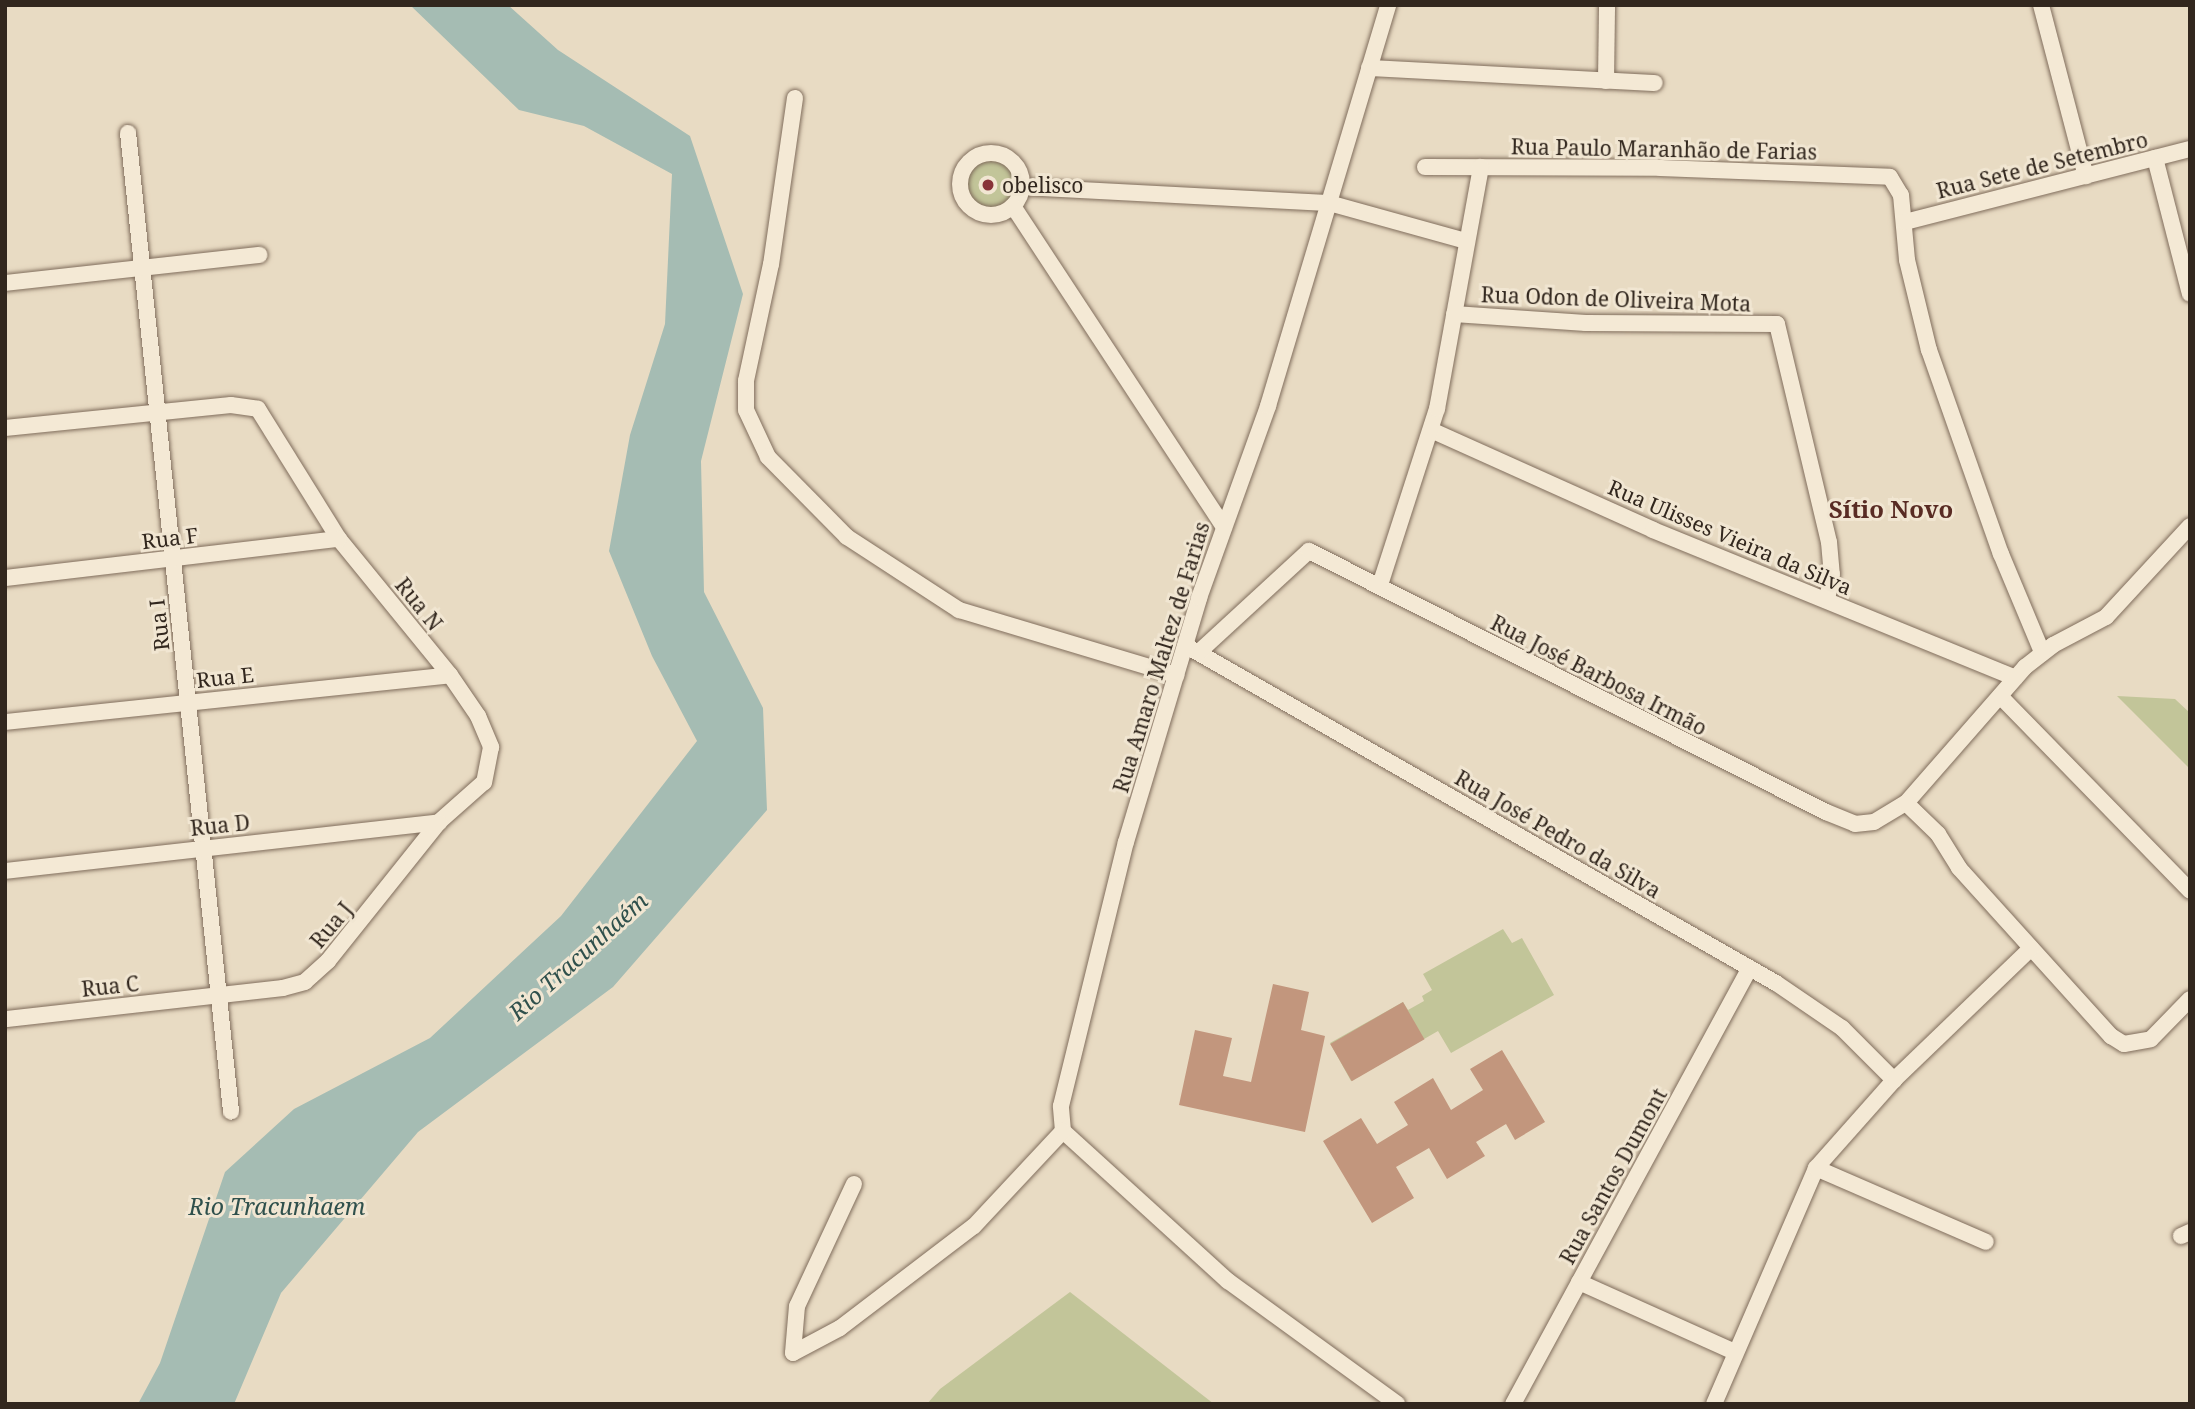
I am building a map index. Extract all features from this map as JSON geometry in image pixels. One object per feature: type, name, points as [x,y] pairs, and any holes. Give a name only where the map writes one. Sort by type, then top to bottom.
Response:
[{"type":"street","name":"Rua Amaro Maltez de Farias","points":[[1063,1131],[1061,1106],[1110,908],[1176,675],[1192,648],[1224,527],[1268,406],[1388,5]]},
{"type":"street","points":[[1606,81],[1607,5]]},
{"type":"street","points":[[2040,5],[2086,176]]},
{"type":"street","points":[[1369,68],[1655,83]]},
{"type":"street","points":[[794,98],[771,264],[746,381],[746,410],[768,457],[847,537],[959,610],[1176,675]]},
{"type":"street","name":"Rua I","points":[[128,134],[231,1112]]},
{"type":"street","name":"Rua Sete de Setembro","points":[[1905,222],[2190,149]]},
{"type":"street","points":[[1003,155],[1017,168],[1022,187],[1013,206],[993,215],[973,210],[960,192],[962,172],[975,157],[1003,155]]},
{"type":"street","points":[[2155,158],[2190,294]]},
{"type":"street","name":"Rua Paulo Maranhão de Farias","points":[[1424,167],[1873,174],[1890,177],[1898,186],[1905,222]]},
{"type":"street","points":[[1380,585],[1431,430],[1481,167]]},
{"type":"street","points":[[1022,187],[1329,203],[1466,242]]},
{"type":"street","points":[[1013,206],[1224,527]]},
{"type":"street","points":[[1905,222],[1907,260],[1929,350],[1996,541],[2042,652]]},
{"type":"street","points":[[5,283],[259,255]]},
{"type":"street","name":"Rua Odon de Oliveira Mota","points":[[1454,314],[1586,323],[1777,324],[1829,542],[1832,574],[1827,600]]},
{"type":"street","name":"Rua N","points":[[157,411],[231,405],[258,410],[339,539],[450,675],[486,732],[490,761],[484,782],[439,822]]},
{"type":"street","points":[[5,428],[157,411]]},
{"type":"street","name":"Rua Ulisses Vieira da Silva","points":[[1431,430],[1653,530],[2020,673]]},
{"type":"street","points":[[2190,526],[2106,617],[2042,652],[2020,673],[1906,803],[1938,834],[1959,868],[2111,1036],[2124,1044],[2136,1045],[2151,1039],[2190,999]]},
{"type":"street","name":"Rua F","points":[[5,578],[339,539]]},
{"type":"street","name":"Rua José Barbosa Irmão","points":[[1192,648],[1309,551],[1826,812],[1855,824],[1874,822],[1906,803]]},
{"type":"street","name":"Rua José Pedro da Silva","points":[[1192,648],[1750,968],[1842,1028],[1894,1080]]},
{"type":"street","name":"Rua E","points":[[5,722],[450,675]]},
{"type":"street","points":[[2000,696],[2190,891]]},
{"type":"street","name":"Rua D","points":[[5,871],[439,822]]},
{"type":"street","name":"Rua J","points":[[218,996],[294,986],[318,972],[439,822]]},
{"type":"street","points":[[1714,1404],[1816,1168],[1894,1080],[2031,948]]},
{"type":"street","name":"Rua Santos Dumont","points":[[1513,1404],[1750,968]]},
{"type":"street","name":"Rua C","points":[[5,1019],[218,996]]},
{"type":"street","points":[[854,1184],[797,1306],[793,1353],[840,1328],[974,1226],[1063,1131],[1227,1282],[1397,1404]]},
{"type":"street","points":[[1816,1168],[1986,1242]]},
{"type":"street","points":[[1579,1282],[1735,1352]]},
{"type":"green space","points":[[991,153],[1003,155],[1013,162],[1020,172],[1020,196],[1013,206],[1003,213],[991,215],[979,213],[969,206],[962,196],[960,184],[962,172],[969,162],[979,155]]},
{"type":"green space","points":[[2117,696],[2175,699],[2190,713],[2190,769]]},
{"type":"green space","points":[[1503,929],[1512,943],[1522,938],[1554,995],[1451,1053],[1438,1031],[1351,1081],[1330,1043],[1403,1002],[1408,1010],[1424,1001],[1422,996],[1432,990],[1423,974]]},
{"type":"green space","points":[[1070,1292],[1214,1404],[927,1404],[940,1389]]},
{"type":"water","name":"Rio Tracunhaem","points":[[410,5],[508,5],[558,50],[690,136],[743,294],[701,461],[704,592],[763,708],[767,810],[613,987],[418,1132],[281,1293],[234,1404],[138,1404],[160,1363],[225,1172],[294,1109],[430,1038],[561,916],[697,741],[652,656],[609,551],[630,435],[665,324],[672,174],[584,126],[519,110]]},
{"type":"building","points":[[1273,984],[1309,992],[1301,1030],[1325,1036],[1305,1132],[1179,1105],[1195,1030],[1232,1038],[1223,1076],[1251,1082]]},
{"type":"building","points":[[1403,1002],[1424,1039],[1352,1081],[1330,1044]]},
{"type":"building","points":[[1502,1050],[1545,1122],[1515,1140],[1506,1124],[1476,1142],[1485,1156],[1447,1179],[1429,1148],[1396,1167],[1414,1198],[1372,1223],[1323,1141],[1361,1118],[1377,1144],[1408,1125],[1394,1102],[1433,1078],[1451,1110],[1483,1090],[1470,1069]]},
{"type":"place","name":"obelisco","points":[[988,185]]},
{"type":"district","name":"Sítio Novo","points":[[1891,509]]},
{"type":"water label","name":"Rio Tracunhaém","points":[[578,956]]}]
